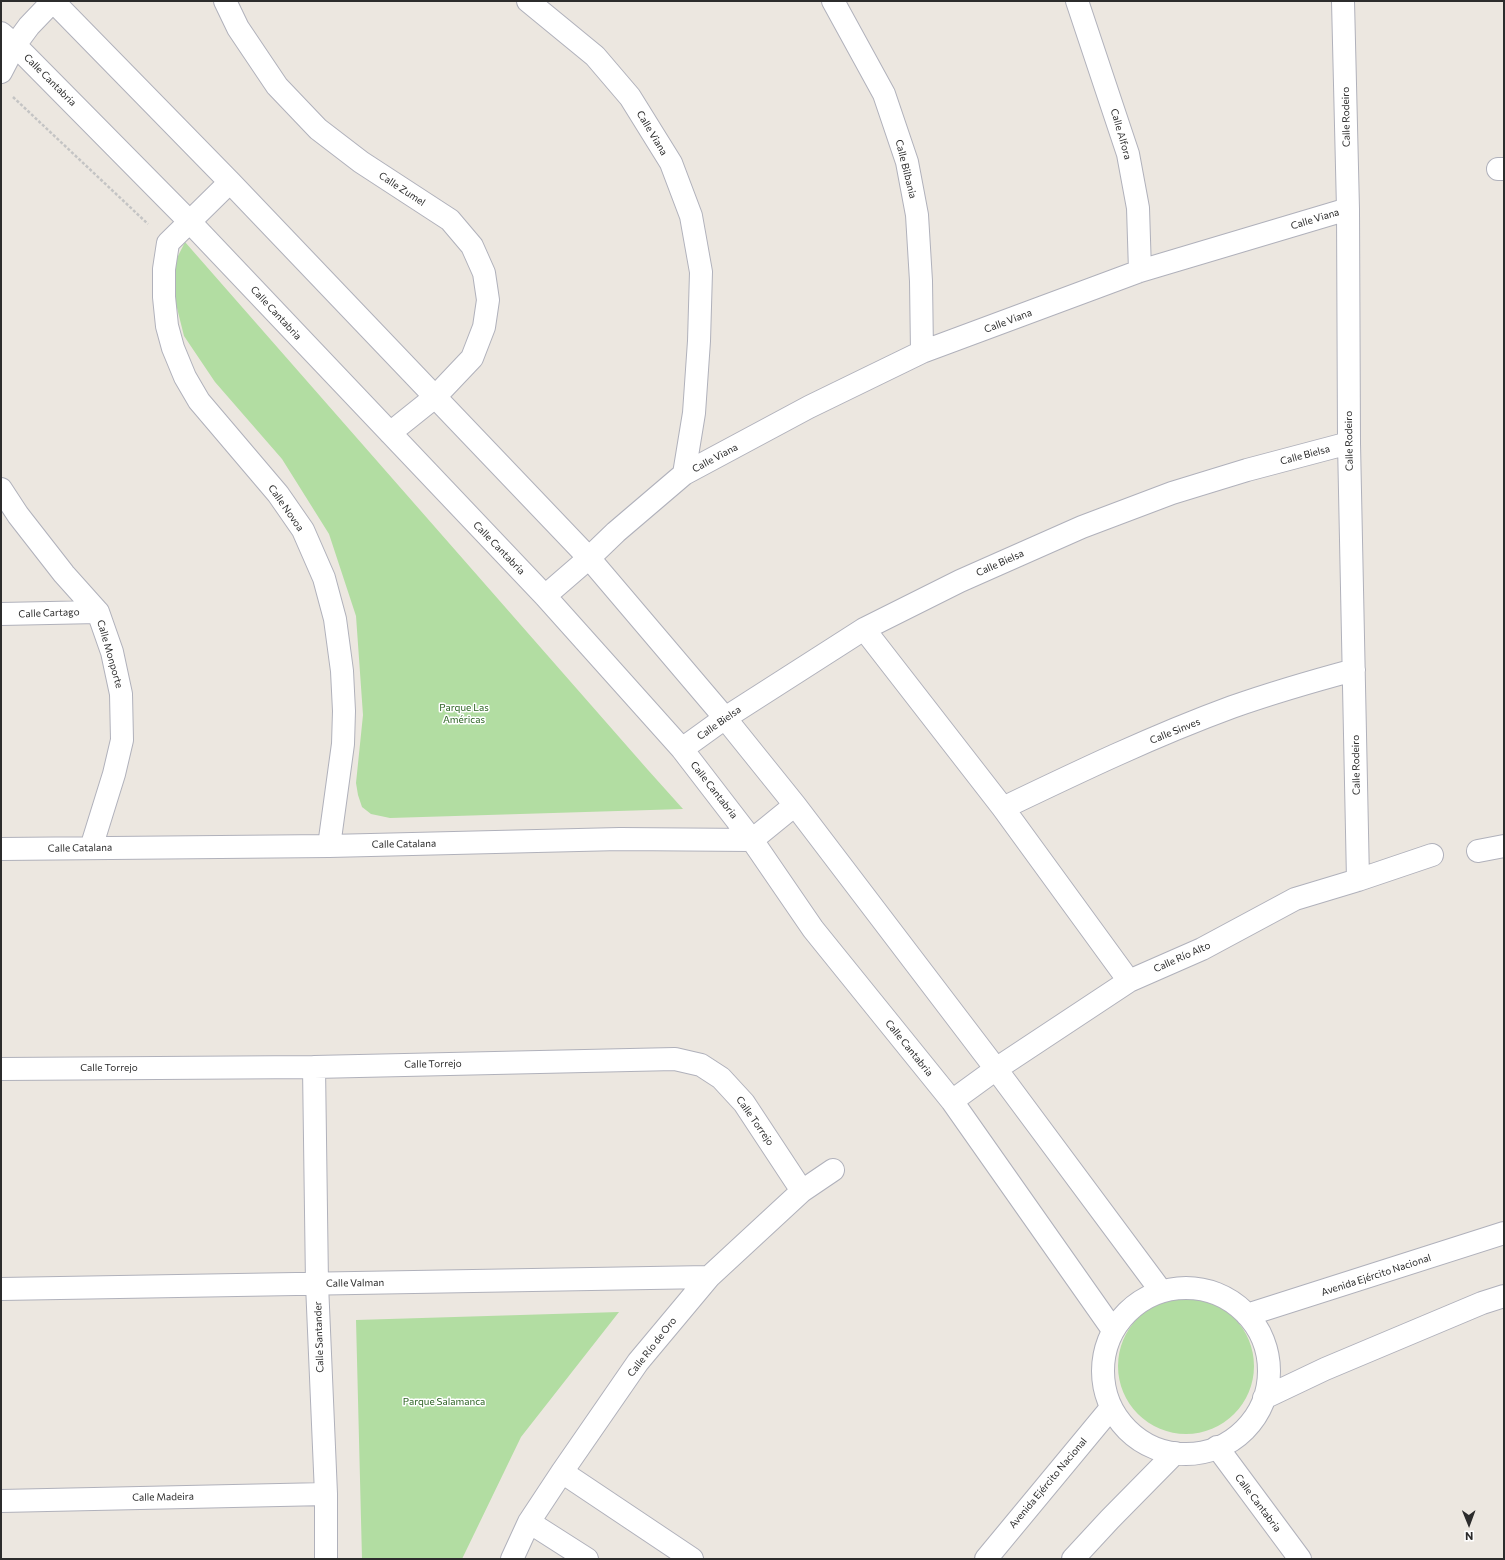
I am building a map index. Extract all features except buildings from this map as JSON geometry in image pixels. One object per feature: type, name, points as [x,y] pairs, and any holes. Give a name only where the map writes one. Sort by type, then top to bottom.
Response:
[{"type":"street","points":[[1,72],[8,39],[28,26],[53,1],[230,182],[589,558],[725,718],[795,805],[996,1069],[1161,1291]]},
{"type":"street","name":"Calle Zumel","points":[[225,1],[238,28],[277,86],[318,129],[361,162],[450,220],[472,246],[484,273],[488,300],[484,327],[472,358],[435,397],[390,433]]},
{"type":"street","name":"Calle Viana","points":[[528,1],[595,56],[630,97],[671,163],[691,216],[701,272],[699,341],[694,413],[684,474]]},
{"type":"street","name":"Calle Bilbania","points":[[833,1],[884,94],[907,162],[917,215],[921,281],[922,352]]},
{"type":"street","name":"Calle Alfora","points":[[1077,1],[1128,154],[1138,208],[1140,271]]},
{"type":"street","name":"Calle Rodeiro","points":[[1343,1],[1348,209],[1349,443],[1358,880]]},
{"type":"street","name":"Calle Cantabria","points":[[8,39],[189,221],[545,596],[682,749],[752,840],[813,929],[952,1101],[1113,1330]]},
{"type":"street","points":[[168,243],[230,182]]},
{"type":"street","name":"Calle Viana","points":[[545,596],[589,558],[616,532],[684,474],[809,407],[922,352],[1140,271],[1348,209]]},
{"type":"street","name":"Calle Novoa","points":[[168,243],[164,269],[164,297],[167,326],[173,348],[185,377],[199,401],[278,494],[303,530],[324,578],[335,619],[342,671],[344,711],[343,744],[329,846]]},
{"type":"street","name":"Calle Bielsa","points":[[682,749],[725,718],[864,629],[960,581],[1082,527],[1180,491],[1247,470],[1349,443]]},
{"type":"street","name":"Calle Monporte","points":[[1,489],[18,516],[64,574],[98,612],[112,652],[121,694],[122,740],[114,774],[91,848]]},
{"type":"street","name":"Calle Cartago","points":[[1,614],[98,612]]},
{"type":"street","points":[[864,629],[1003,808],[1129,981]]},
{"type":"street","name":"Calle Sinves","points":[[1003,808],[1107,758],[1231,708],[1294,686],[1354,670]]},
{"type":"street","points":[[752,840],[795,805]]},
{"type":"street","name":"Calle Catalana","points":[[1,849],[329,846],[620,839],[752,840]]},
{"type":"street","points":[[1478,851],[1504,846]]},
{"type":"street","name":"Calle Río Alto","points":[[952,1101],[996,1069],[1129,981],[1202,949],[1295,899],[1358,880],[1432,854]]},
{"type":"street","name":"Calle Torrejo","points":[[1,1069],[314,1067],[675,1059],[701,1065],[721,1078],[744,1103],[802,1191]]},
{"type":"street","name":"Calle Santander","points":[[314,1067],[317,1284],[326,1494],[326,1559]]},
{"type":"street","name":"Calle Río de Oro","points":[[512,1559],[529,1522],[638,1362],[709,1277],[802,1191],[833,1170]]},
{"type":"street","name":"Avenida Ejército Nacional","points":[[1248,1315],[1504,1234]]},
{"type":"street","name":"Calle Valman","points":[[1,1289],[709,1277]]},
{"type":"street","points":[[1186,1288],[1198,1289],[1216,1294],[1233,1303],[1248,1315],[1260,1334],[1267,1355],[1269,1377],[1264,1398],[1256,1414],[1246,1428],[1237,1436],[1217,1448],[1189,1453],[1175,1453],[1155,1448],[1137,1438],[1122,1425],[1111,1408],[1103,1382],[1103,1356],[1113,1330],[1125,1313],[1142,1300],[1161,1291],[1186,1288]]},
{"type":"street","points":[[1264,1398],[1325,1369],[1504,1296]]},
{"type":"street","name":"Avenida Ejército Nacional","points":[[986,1559],[1111,1408]]},
{"type":"street","name":"Calle Cantabria","points":[[1217,1448],[1300,1559]]},
{"type":"street","points":[[1073,1559],[1175,1453]]},
{"type":"street","points":[[562,1472],[692,1559]]},
{"type":"street","name":"Calle Madeira","points":[[1,1501],[326,1494]]},
{"type":"street","points":[[529,1522],[587,1559]]},
{"type":"path","points":[[12,97],[168,243]]},
{"type":"green space","name":"Parque Las Américas","points":[[185,242],[683,809],[390,818],[371,814],[362,807],[356,783],[363,715],[356,616],[329,534],[282,459],[215,382],[184,336],[172,288],[172,268]]},
{"type":"green space","points":[[1186,1298],[1206,1301],[1218,1306],[1234,1318],[1246,1334],[1251,1346],[1254,1366],[1251,1386],[1246,1398],[1234,1414],[1218,1426],[1206,1431],[1186,1434],[1166,1431],[1154,1426],[1138,1414],[1126,1398],[1121,1386],[1118,1366],[1121,1346],[1126,1334],[1138,1318],[1154,1306],[1166,1301]]},
{"type":"green space","name":"Parque Salamanca","points":[[619,1312],[521,1437],[462,1559],[362,1559],[356,1320]]}]
